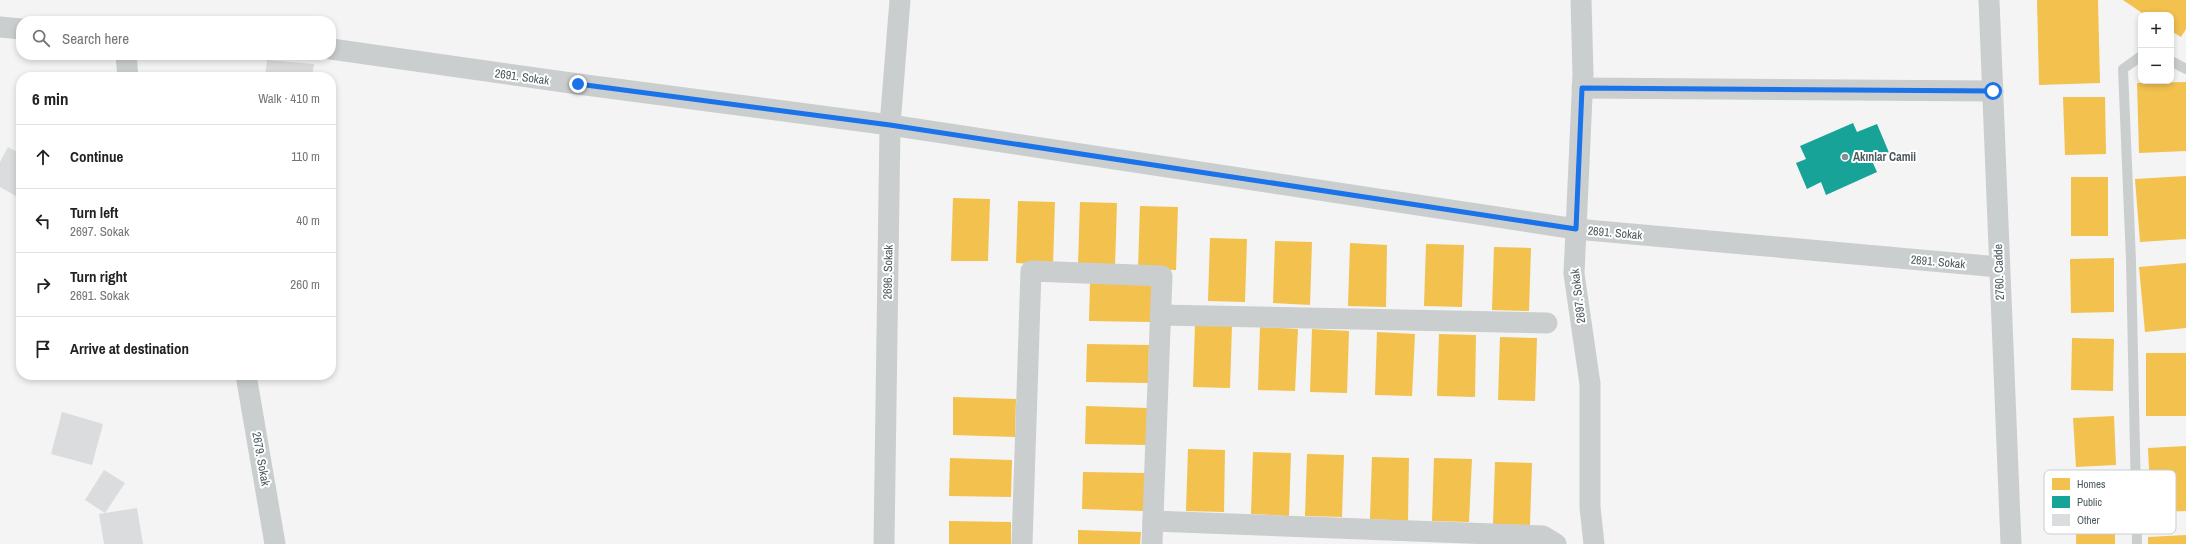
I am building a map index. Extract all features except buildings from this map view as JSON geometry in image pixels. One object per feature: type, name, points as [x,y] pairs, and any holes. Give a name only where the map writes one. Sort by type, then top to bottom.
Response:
[{"type":"street","name":"2696. Sokak","points":[[884,544],[890,125],[900,0]]},
{"type":"street","name":"2697. Sokak","points":[[1582,0],[1582,88],[1574,274],[1590,384],[1590,507],[1594,544]]},
{"type":"street","name":"2760. Cadde","points":[[1989,0],[2011,544]]},
{"type":"street","points":[[0,27],[16,29]]},
{"type":"street","name":"2691. Sokak","points":[[336,50],[578,84],[890,125],[1576,229],[1999,267]]},
{"type":"street","points":[[126,60],[128,72]]},
{"type":"street","points":[[1582,88],[1993,91]]},
{"type":"street","points":[[1022,544],[1031,271],[1162,276],[1152,544]]},
{"type":"street","points":[[1160,315],[1547,324]]},
{"type":"street","name":"2679. Sokak","points":[[247,380],[275,544]]},
{"type":"street","points":[[1153,522],[1543,536],[1556,544]]},
{"type":"lane","points":[[2135,470],[2131,261],[2123,69],[2138,58]]},
{"type":"lane","points":[[2174,63],[2186,69]]},
{"type":"lane","points":[[2137,534],[2137,544]]},
{"type":"place","name":"Akınlar Camii","points":[[1845,157]]},
{"type":"route","points":[[578,84],[890,125],[1576,229],[1582,88],[1993,91]]}]
